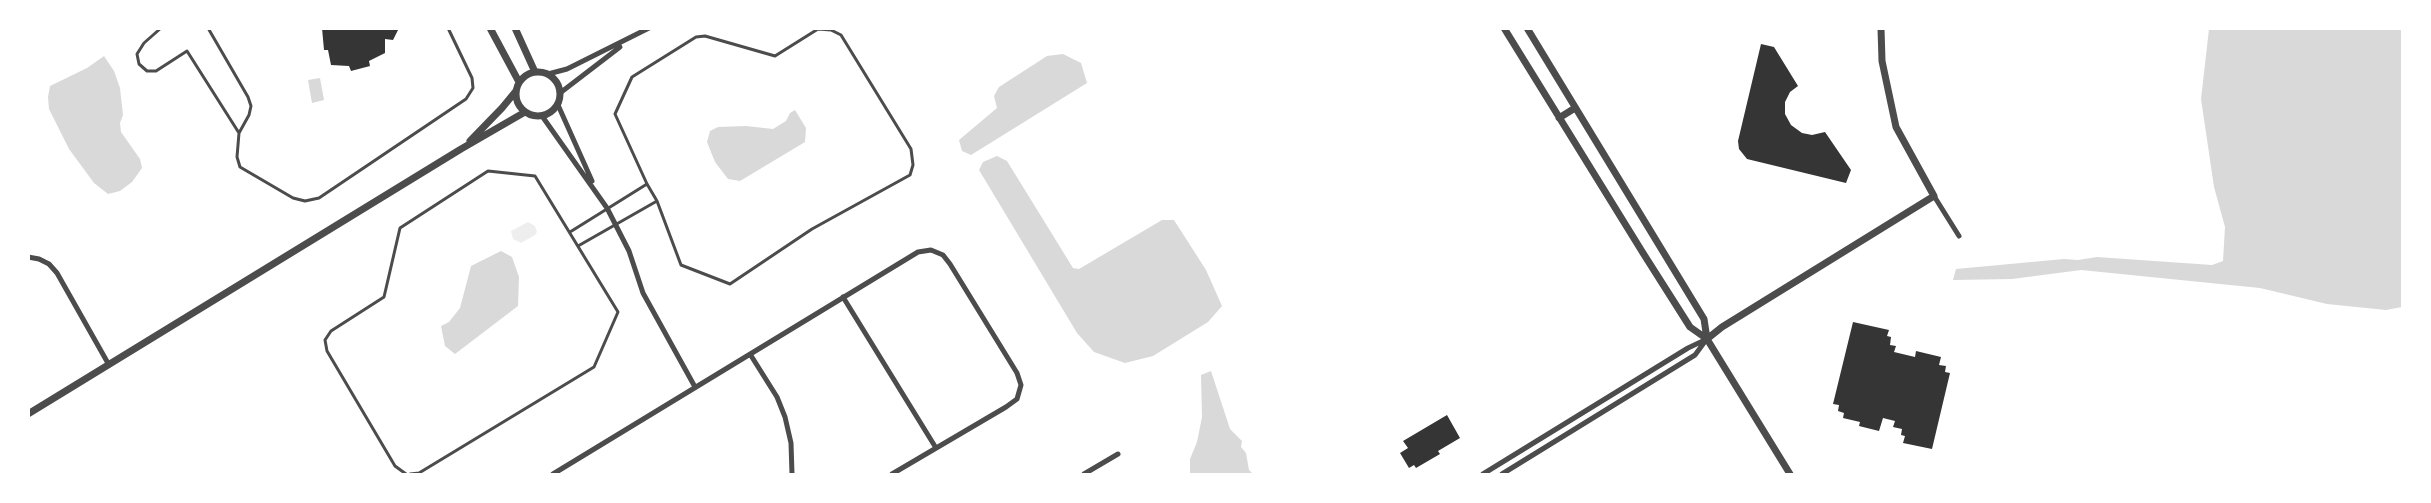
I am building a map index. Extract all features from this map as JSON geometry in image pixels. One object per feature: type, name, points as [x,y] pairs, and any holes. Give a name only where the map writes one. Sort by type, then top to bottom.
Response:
[{"type":"street","points":[[490,28],[519,82]]},
{"type":"street","points":[[515,28],[535,72]]},
{"type":"street","points":[[560,93],[649,28]]},
{"type":"street","points":[[1504,28],[1690,327],[1707,339]]},
{"type":"street","points":[[1527,28],[1704,319],[1707,339],[1790,474]]},
{"type":"street","points":[[1881,28],[1882,61],[1896,127],[1959,236]]},
{"type":"street","points":[[558,105],[549,114],[542,116],[525,112],[516,100],[519,82],[528,74],[535,72],[548,74],[567,69],[631,39]]},
{"type":"street","points":[[548,74],[554,79],[560,93],[558,105],[596,190]]},
{"type":"street","points":[[461,149],[516,91]]},
{"type":"street","points":[[1559,118],[1575,108]]},
{"type":"street","points":[[28,414],[525,112]]},
{"type":"street","points":[[542,116],[607,208],[629,251],[643,293],[695,387]]},
{"type":"street","points":[[1483,474],[1688,348],[1707,339],[1722,327],[1934,196]]},
{"type":"street","points":[[553,474],[918,252],[931,250],[943,255],[1017,373],[1021,385],[1017,399],[892,474]]},
{"type":"street","points":[[28,257],[39,258],[57,273],[109,365]]},
{"type":"street","points":[[843,297],[936,448]]},
{"type":"street","points":[[1502,474],[1695,355],[1707,339]]},
{"type":"street","points":[[750,354],[777,397],[785,417],[791,443],[792,474]]},
{"type":"street","points":[[1085,474],[1118,454]]},
{"type":"lane","points":[[161,28],[144,43],[137,54],[139,64],[147,71],[156,71],[187,51],[239,133]]},
{"type":"lane","points":[[208,28],[251,106],[249,115],[239,133],[237,157],[240,167],[292,198],[305,201],[319,198],[466,99],[473,88],[472,78],[448,28]]},
{"type":"lane","points":[[818,29],[831,30],[841,36],[911,149],[913,165],[910,175],[812,229],[730,285],[681,265],[657,201],[615,114],[632,77],[696,37],[705,36],[776,56],[818,29]]},
{"type":"lane","points":[[488,171],[536,176],[578,247],[618,312],[594,367],[419,473],[408,474],[395,466],[327,351],[325,340],[331,331],[384,297],[400,228],[488,171]]},
{"type":"lane","points":[[570,232],[647,184]]},
{"type":"lane","points":[[578,247],[657,201]]},
{"type":"shaded area","points":[[2209,29],[2402,29],[2402,307],[2386,310],[2327,304],[2260,288],[2081,270],[2012,279],[1953,280],[1956,269],[2064,259],[2078,260],[2097,257],[2212,265],[2223,261],[2225,227],[2214,187],[2201,99]]},
{"type":"shaded area","points":[[1063,54],[1081,63],[1087,83],[971,155],[962,151],[959,140],[997,108],[994,96],[999,87],[1047,56]]},
{"type":"shaded area","points":[[104,56],[114,71],[120,88],[123,115],[120,123],[121,132],[140,159],[142,168],[132,182],[120,191],[108,194],[94,183],[69,149],[49,109],[48,97],[50,86],[87,68]]},
{"type":"shaded area","points":[[320,78],[324,100],[312,103],[308,80]]},
{"type":"shaded area","points":[[795,110],[806,128],[805,142],[740,181],[728,179],[715,162],[707,142],[710,131],[718,127],[746,126],[773,129],[786,121],[790,113]]},
{"type":"shaded area","points":[[997,156],[1007,161],[1073,268],[1079,269],[1162,220],[1174,220],[1206,270],[1222,306],[1208,322],[1153,356],[1125,363],[1094,352],[1077,333],[979,170],[983,162]]},
{"type":"shaded area","points":[[528,222],[535,226],[537,232],[535,235],[521,243],[513,239],[511,231]]},
{"type":"shaded area","points":[[501,251],[512,257],[519,277],[518,306],[455,354],[445,346],[441,326],[449,322],[460,308],[471,266]]},
{"type":"shaded area","points":[[1211,371],[1230,429],[1242,441],[1241,447],[1246,453],[1249,470],[1253,474],[1190,474],[1190,459],[1197,442],[1202,417],[1201,375]]},
{"type":"building","points":[[322,28],[399,28],[393,40],[385,39],[385,53],[369,61],[370,66],[351,71],[349,66],[331,65],[328,50],[324,50]]},
{"type":"building","points":[[1761,44],[1774,47],[1798,86],[1790,92],[1785,102],[1785,114],[1791,125],[1802,133],[1812,135],[1825,132],[1851,170],[1846,183],[1747,159],[1739,149],[1738,141]]},
{"type":"building","points":[[1853,322],[1889,330],[1887,336],[1891,337],[1890,345],[1896,346],[1894,352],[1915,357],[1916,351],[1941,357],[1939,365],[1946,366],[1945,372],[1950,373],[1932,449],[1903,443],[1905,436],[1901,435],[1902,429],[1893,427],[1895,421],[1883,418],[1879,431],[1859,426],[1860,422],[1843,418],[1844,413],[1838,411],[1839,405],[1833,404]]},
{"type":"building","points":[[1447,415],[1460,438],[1438,451],[1440,454],[1416,468],[1414,465],[1409,468],[1400,453],[1408,448],[1403,441]]}]
